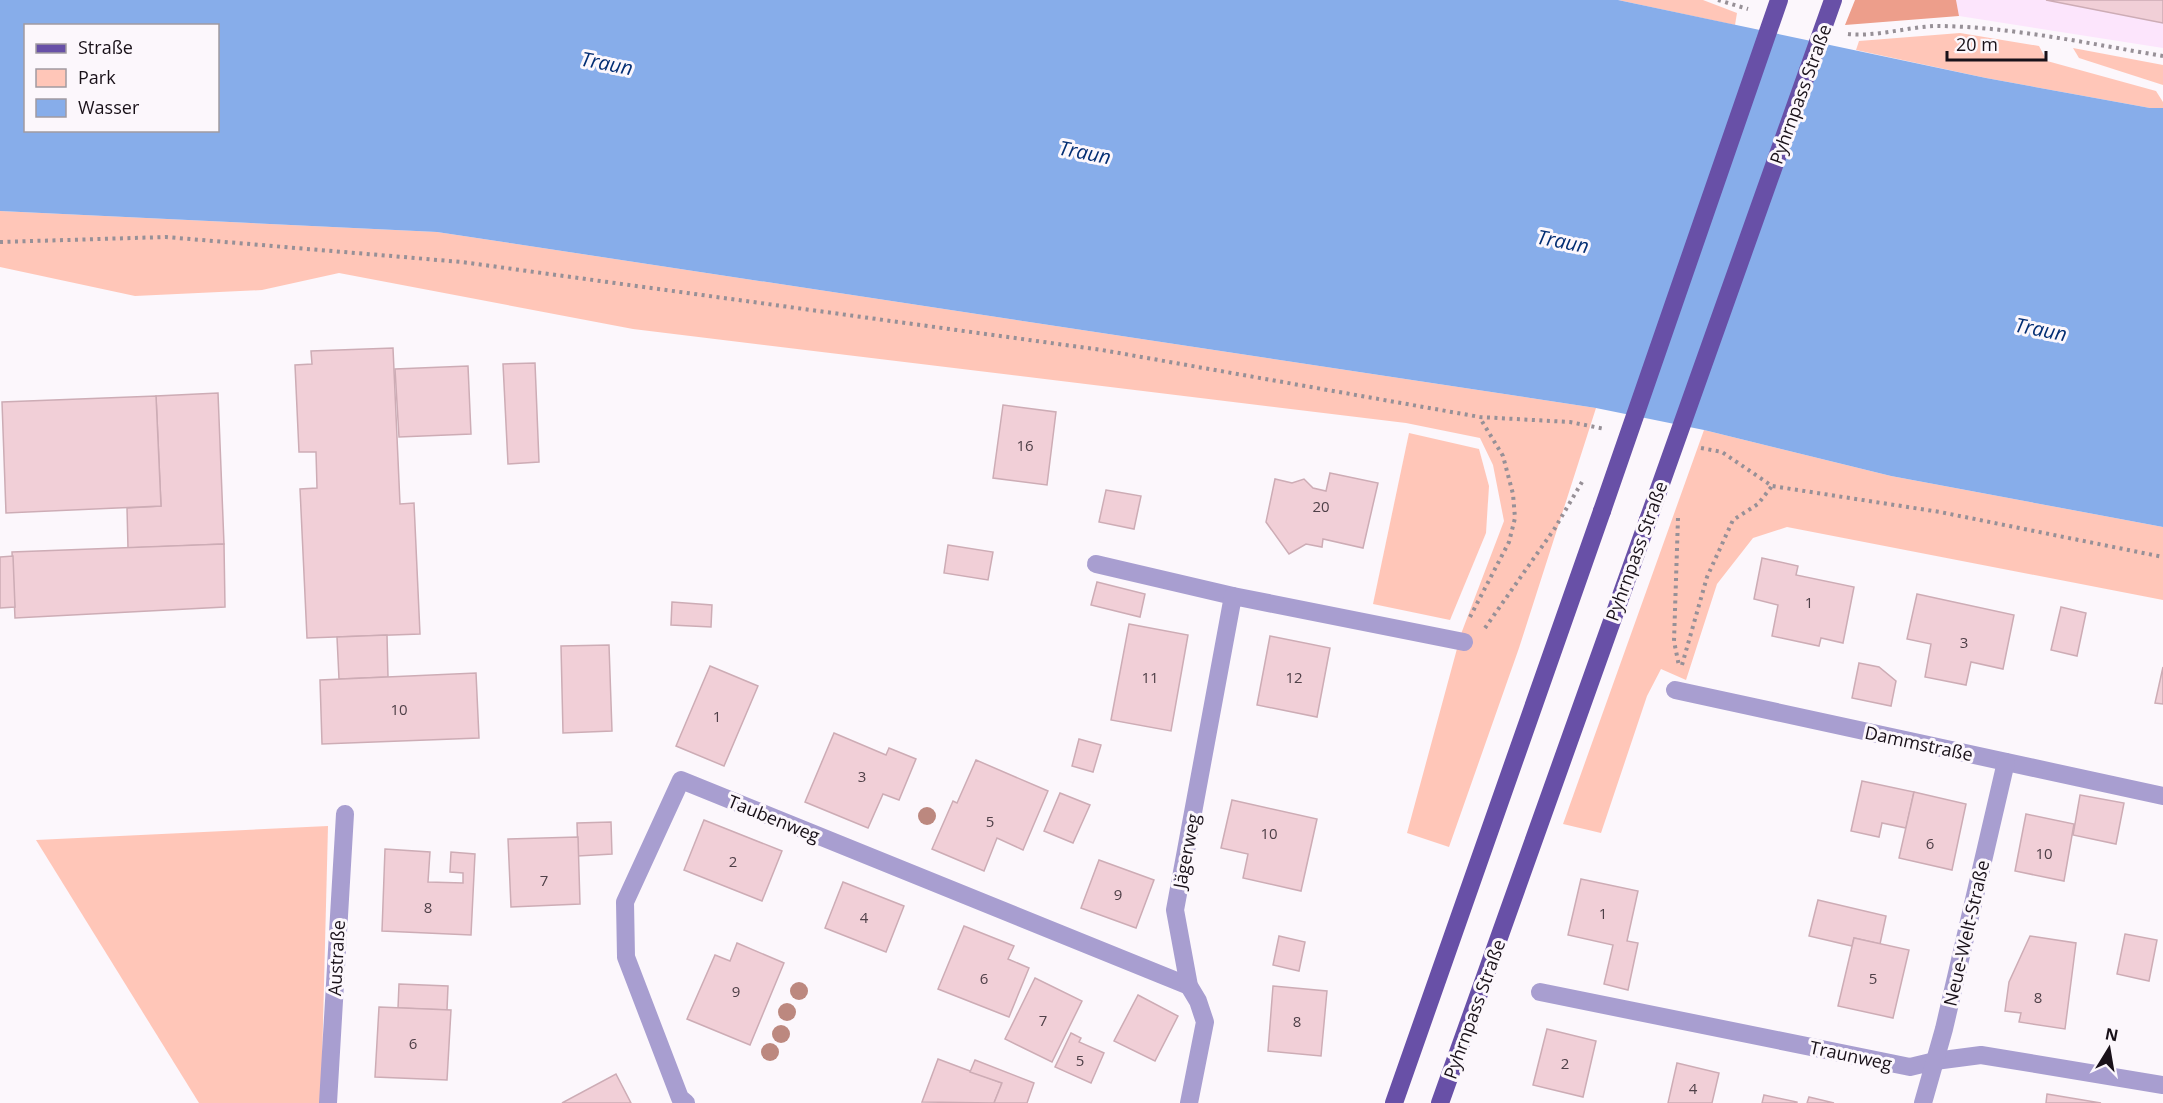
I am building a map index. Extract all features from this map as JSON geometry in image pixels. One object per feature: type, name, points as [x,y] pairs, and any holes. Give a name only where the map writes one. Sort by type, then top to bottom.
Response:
[{"type":"main road","points":[[1394,1103],[1779,0]]},
{"type":"main road","name":"Pyhrnpass Straße","points":[[1440,1103],[1833,0]]},
{"type":"street","points":[[1096,564],[1233,596],[1464,642]]},
{"type":"street","name":"Jägerweg","points":[[1190,1103],[1205,1022],[1198,1001],[1189,986],[1175,910],[1233,596]]},
{"type":"street","name":"Dammstraße","points":[[1678,681],[2006,762],[2163,796]]},
{"type":"street","name":"Neue-Welt-Straße","points":[[1923,1103],[2006,762]]},
{"type":"street","name":"Taubenweg","points":[[687,1103],[680,1098],[626,957],[625,913],[625,902],[681,780],[1189,986]]},
{"type":"street","name":"Austraße","points":[[328,1103],[345,814]]},
{"type":"street","name":"Traunweg","points":[[1540,992],[1910,1067],[1981,1055],[2163,1085]]},
{"type":"path","points":[[1718,0],[1752,10]]},
{"type":"path","points":[[1840,32],[1851,34],[1934,26],[1972,28],[2163,56]]},
{"type":"path","points":[[0,242],[166,237],[462,262],[1102,350],[1480,417],[1570,422],[1617,431]]},
{"type":"path","points":[[1480,417],[1503,456],[1513,494],[1515,518],[1509,542],[1465,626],[1464,642],[1481,634],[1555,528],[1584,480]]},
{"type":"path","points":[[1699,448],[1722,452],[1772,486],[1940,512],[2163,557]]},
{"type":"path","points":[[1664,473],[1676,502],[1678,519],[1674,641],[1678,681]]},
{"type":"path","points":[[1678,681],[1707,577],[1733,520],[1758,504],[1772,486]]},
{"type":"shaded area","points":[[1855,0],[1956,0],[1959,16],[1845,25]]},
{"type":"shaded area","points":[[1956,0],[2163,0],[2163,48],[1959,16]]},
{"type":"green space","points":[[1618,0],[1703,0],[1737,13],[1735,25]]},
{"type":"green space","points":[[1960,33],[2039,46],[2047,61],[2156,91],[2163,102],[2163,108],[2150,108],[1986,78],[1856,50],[1859,41]]},
{"type":"green space","points":[[2073,48],[2163,65],[2163,85],[2079,58]]},
{"type":"green space","points":[[0,211],[437,232],[1596,408],[1519,648],[1449,847],[1407,833],[1461,634],[1504,521],[1493,465],[1480,438],[1406,423],[633,329],[339,273],[262,290],[135,296],[0,267]]},
{"type":"green space","points":[[1704,430],[1891,476],[2163,527],[2163,600],[1787,527],[1753,538],[1717,584],[1686,680],[1661,669],[1647,696],[1601,833],[1563,824]]},
{"type":"green space","points":[[1409,433],[1479,449],[1489,486],[1486,533],[1450,620],[1373,604]]},
{"type":"green space","points":[[328,826],[321,1103],[199,1103],[36,840]]},
{"type":"water","name":"Traun","points":[[0,0],[1618,0],[1986,78],[2150,108],[2163,108],[2163,527],[1891,476],[1704,430],[1596,408],[437,232],[0,211]]},
{"type":"building","points":[[2046,0],[2163,0],[2163,23]]},
{"type":"building","points":[[393,348],[400,504],[414,503],[420,634],[307,638],[300,489],[317,488],[316,452],[299,452],[295,365],[312,364],[311,351]]},
{"type":"building","points":[[535,363],[539,462],[508,464],[503,364]]},
{"type":"building","points":[[468,366],[471,434],[399,437],[395,369]]},
{"type":"building","points":[[218,393],[224,544],[128,548],[127,508],[161,506],[156,396]]},
{"type":"building","points":[[156,396],[161,506],[6,513],[2,402]]},
{"type":"building","points":[[1003,405],[1056,412],[1047,485],[993,478]]},
{"type":"building","points":[[1330,473],[1378,483],[1363,548],[1323,539],[1322,547],[1306,544],[1289,554],[1266,522],[1275,479],[1292,483],[1304,479],[1313,488],[1326,491]]},
{"type":"building","points":[[1106,490],[1141,496],[1134,529],[1099,522]]},
{"type":"building","points":[[224,544],[225,607],[15,618],[12,552]]},
{"type":"building","points":[[948,545],[993,552],[988,580],[944,573]]},
{"type":"building","points":[[13,556],[15,607],[0,608],[0,557]]},
{"type":"building","points":[[1762,558],[1798,566],[1796,575],[1854,587],[1843,643],[1821,638],[1819,646],[1772,636],[1778,605],[1754,599]]},
{"type":"building","points":[[1097,582],[1145,594],[1140,617],[1091,605]]},
{"type":"building","points":[[1917,594],[2014,615],[2003,669],[1971,662],[1966,685],[1925,677],[1931,644],[1907,639]]},
{"type":"building","points":[[672,602],[712,605],[711,627],[671,625]]},
{"type":"building","points":[[2061,607],[2086,613],[2077,656],[2051,650]]},
{"type":"building","points":[[1129,624],[1188,635],[1171,731],[1111,720]]},
{"type":"building","points":[[387,635],[388,677],[339,679],[337,637]]},
{"type":"building","points":[[1270,636],[1330,648],[1317,717],[1257,705]]},
{"type":"building","points":[[609,645],[612,731],[563,733],[561,646]]},
{"type":"building","points":[[1859,663],[1879,667],[1896,681],[1891,706],[1852,698]]},
{"type":"building","points":[[710,666],[758,686],[724,766],[676,746]]},
{"type":"building","points":[[2163,667],[2163,704],[2155,703]]},
{"type":"building","points":[[476,673],[479,738],[322,744],[320,680]]},
{"type":"building","points":[[834,733],[886,755],[889,748],[916,759],[899,800],[883,794],[868,828],[805,802]]},
{"type":"building","points":[[1079,739],[1101,745],[1093,772],[1072,766]]},
{"type":"building","points":[[976,760],[1048,791],[1023,850],[997,838],[984,871],[932,849],[953,801],[957,803]]},
{"type":"building","points":[[1862,781],[1914,792],[1906,828],[1882,823],[1879,837],[1851,831]]},
{"type":"building","points":[[1914,792],[1966,804],[1952,870],[1899,858]]},
{"type":"building","points":[[1060,793],[1090,805],[1073,843],[1044,831]]},
{"type":"building","points":[[2080,795],[2124,803],[2116,844],[2073,835]]},
{"type":"building","points":[[1232,800],[1317,819],[1301,891],[1243,878],[1248,854],[1221,848]]},
{"type":"building","points":[[2026,814],[2074,824],[2064,881],[2015,871]]},
{"type":"building","points":[[704,820],[782,851],[762,901],[684,870]]},
{"type":"building","points":[[611,822],[612,854],[578,856],[577,823]]},
{"type":"building","points":[[578,837],[580,904],[511,907],[508,839]]},
{"type":"building","points":[[385,849],[430,852],[428,882],[463,883],[463,873],[450,872],[451,852],[475,854],[471,935],[382,931]]},
{"type":"building","points":[[1099,860],[1154,880],[1136,928],[1081,908]]},
{"type":"building","points":[[1581,879],[1638,891],[1627,941],[1638,943],[1628,990],[1604,984],[1613,945],[1568,935]]},
{"type":"building","points":[[843,882],[904,906],[886,952],[825,928]]},
{"type":"building","points":[[1818,900],[1886,916],[1880,944],[1854,938],[1852,946],[1809,936]]},
{"type":"building","points":[[964,926],[1014,946],[1008,959],[1029,968],[1009,1017],[938,989]]},
{"type":"building","points":[[2125,934],[2157,940],[2149,981],[2117,974]]},
{"type":"building","points":[[1279,936],[1305,942],[1299,971],[1273,965]]},
{"type":"building","points":[[2030,936],[2076,943],[2065,1029],[2019,1022],[2021,1013],[2005,1011],[2009,982]]},
{"type":"building","points":[[1854,938],[1909,950],[1893,1018],[1838,1006]]},
{"type":"building","points":[[737,943],[784,963],[750,1045],[687,1019],[715,955],[730,961]]},
{"type":"building","points":[[1035,978],[1082,1001],[1052,1062],[1005,1039]]},
{"type":"building","points":[[399,984],[448,986],[447,1010],[398,1008]]},
{"type":"building","points":[[1273,986],[1327,991],[1321,1056],[1268,1051]]},
{"type":"building","points":[[1138,995],[1178,1016],[1155,1061],[1114,1041]]},
{"type":"building","points":[[379,1007],[451,1010],[447,1080],[375,1077]]},
{"type":"building","points":[[1547,1029],[1596,1041],[1583,1097],[1533,1085]]},
{"type":"building","points":[[1071,1033],[1081,1038],[1079,1042],[1104,1053],[1091,1083],[1055,1067]]},
{"type":"building","points":[[938,1059],[1002,1083],[994,1103],[922,1102]]},
{"type":"building","points":[[975,1060],[1034,1083],[1027,1103],[994,1103],[1002,1083],[970,1072]]},
{"type":"building","points":[[1677,1063],[1719,1073],[1712,1103],[1668,1103]]},
{"type":"building","points":[[616,1074],[631,1103],[562,1103]]},
{"type":"building","points":[[2047,1094],[2101,1103],[2046,1103]]},
{"type":"building","points":[[1764,1095],[1797,1102],[1797,1103],[1762,1103]]},
{"type":"building","points":[[1809,1097],[1834,1103],[1807,1103]]}]
